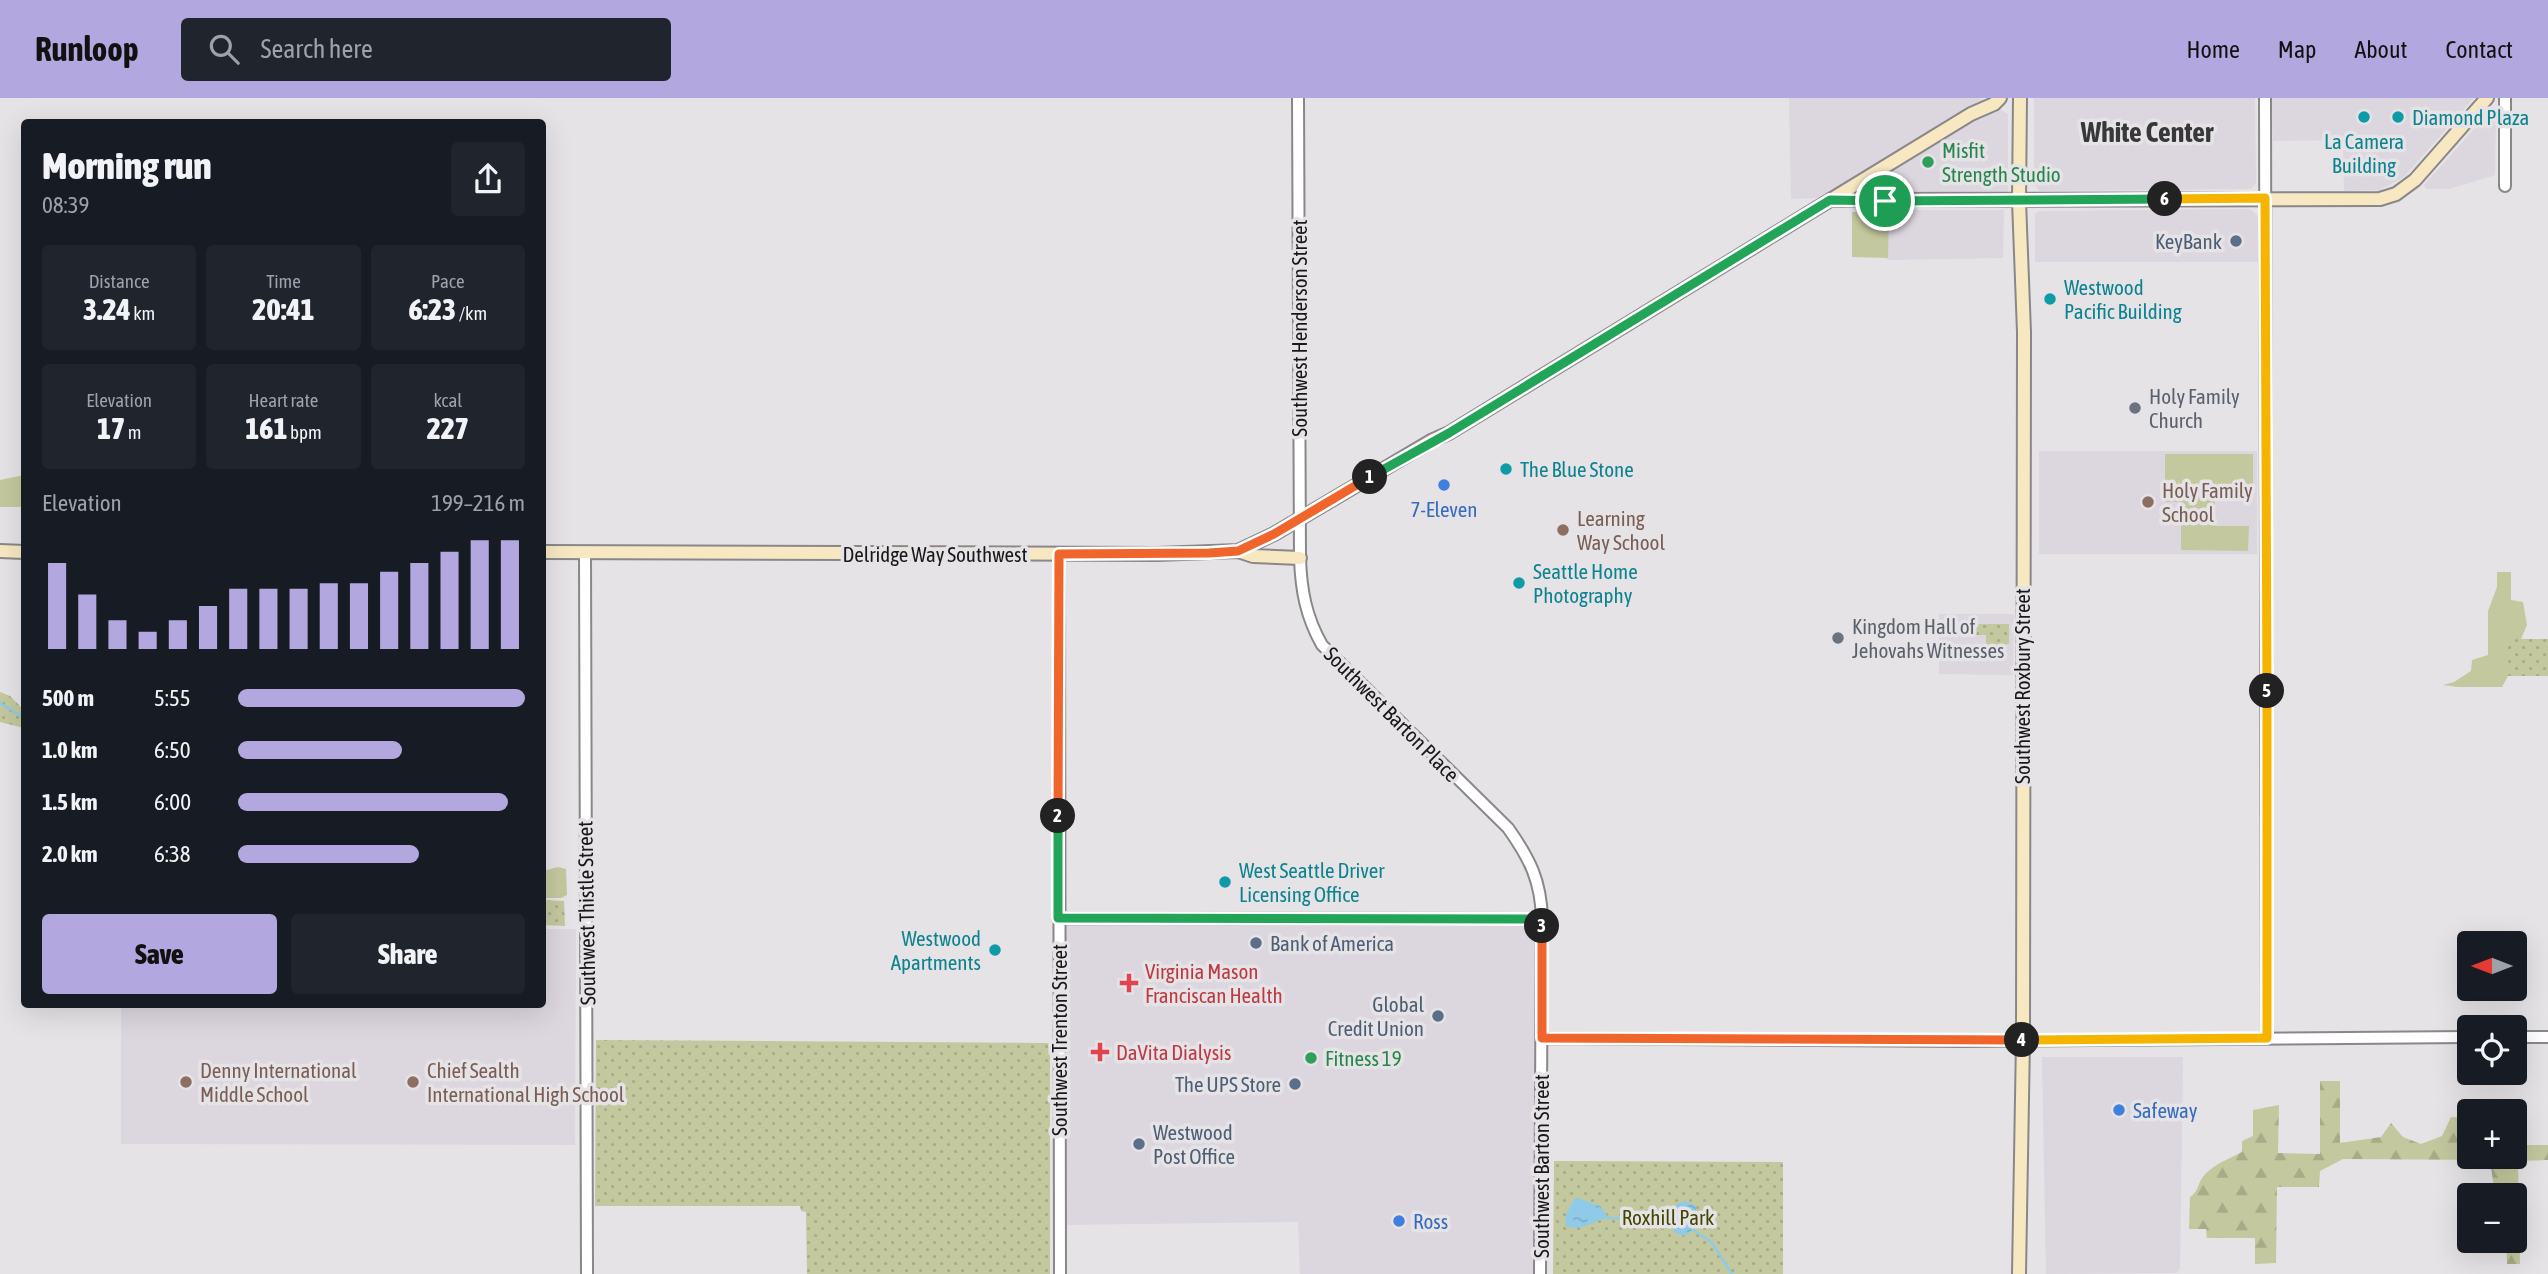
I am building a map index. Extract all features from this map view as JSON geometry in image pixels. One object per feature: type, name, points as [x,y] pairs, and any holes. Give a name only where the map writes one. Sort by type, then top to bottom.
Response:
[{"type":"main road","points":[[1974,112],[1976,98]]},
{"type":"main road","name":"Southwest Roxbury Street","points":[[2018,1274],[2023,1040],[2024,321],[2019,201],[2020,98]]},
{"type":"main road","points":[[1830,200],[2380,199],[2396,194],[2415,180],[2487,98]]},
{"type":"main road","name":"Delridge Way Southwest","points":[[546,552],[1059,554],[1238,551],[1301,519],[1449,433],[1974,112],[1997,101]]},
{"type":"main road","points":[[1997,101],[2020,115]]},
{"type":"main road","points":[[1878,171],[1873,178],[1872,187],[1885,201]]},
{"type":"main road","points":[[0,551],[21,552]]},
{"type":"main road","points":[[1238,551],[1253,556],[1300,558]]},
{"type":"street","name":"Southwest Henderson Street","points":[[1298,98],[1300,558]]},
{"type":"street","points":[[2264,98],[2267,1038]]},
{"type":"street","points":[[2505,98],[2505,186]]},
{"type":"street","name":"Southwest Thistle Street","points":[[586,552],[587,1274]]},
{"type":"street","name":"Southwest Trenton Street","points":[[1059,554],[1060,1274]]},
{"type":"street","name":"Southwest Barton Place","points":[[1300,558],[1308,618],[1322,645],[1508,828],[1524,850]]},
{"type":"street","name":"Southwest Barton Street","points":[[1524,850],[1538,883],[1542,919],[1540,1274]]},
{"type":"street","points":[[1058,918],[1542,919]]},
{"type":"street","points":[[1542,1038],[2023,1040],[2457,1037]]},
{"type":"street","points":[[2527,1037],[2548,1037]]},
{"type":"shaded area","points":[[1789,98],[1979,98],[2008,114],[2008,194],[1911,195],[1911,210],[2004,210],[2003,258],[1887,260],[1888,195],[1791,199]]},
{"type":"shaded area","points":[[2034,98],[2255,98],[2256,183],[2251,189],[2039,191],[2034,183]]},
{"type":"shaded area","points":[[2272,98],[2474,98],[2404,177],[2380,190],[2344,191],[2343,140],[2273,141]]},
{"type":"shaded area","points":[[2491,110],[2496,113],[2495,175],[2449,189],[2426,189],[2424,185]]},
{"type":"shaded area","points":[[2250,209],[2259,217],[2258,262],[2035,262],[2035,214],[2039,211]]},
{"type":"shaded area","name":"Holy Family School","points":[[2039,451],[2257,451],[2257,554],[2039,554]]},
{"type":"shaded area","points":[[1939,614],[2014,614],[2013,675],[1939,674]]},
{"type":"shaded area","points":[[1058,918],[1542,919],[1540,1274],[1300,1274],[1298,1222],[1060,1225]]},
{"type":"shaded area","name":"Chief Sealth International High School","points":[[546,929],[576,929],[575,1145],[121,1144],[121,1008],[546,1008]]},
{"type":"shaded area","points":[[2042,1057],[2183,1057],[2180,1268],[2177,1273],[2046,1274]]},
{"type":"green space","points":[[1852,212],[1889,212],[1888,258],[1852,257]]},
{"type":"green space","points":[[2165,454],[2253,454],[2253,493],[2215,493],[2215,526],[2249,526],[2248,551],[2181,550],[2181,502],[2165,502]]},
{"type":"green space","points":[[21,476],[21,507],[0,507],[0,480]]},
{"type":"green space","points":[[2497,572],[2511,572],[2511,600],[2523,602],[2527,625],[2521,639],[2519,676],[2508,676],[2502,687],[2443,685],[2454,682],[2471,671],[2472,660],[2488,655],[2488,611],[2497,587]]},
{"type":"green space","points":[[2009,624],[2009,644],[1986,647],[1986,635],[1973,635],[1973,629],[1959,629],[1959,635],[1939,635],[1939,625]]},
{"type":"green space","points":[[2508,639],[2548,639],[2548,676],[2508,676]]},
{"type":"green space","points":[[0,692],[10,696],[21,707],[21,727],[0,722]]},
{"type":"green space","points":[[558,867],[566,869],[567,895],[561,898],[546,898],[546,870]]},
{"type":"green space","points":[[546,900],[564,901],[565,926],[546,925]]},
{"type":"green space","points":[[596,1040],[1050,1043],[1050,1274],[807,1274],[806,1212],[801,1211],[800,1206],[595,1206]]},
{"type":"green space","points":[[2320,1081],[2340,1081],[2340,1143],[2381,1137],[2391,1123],[2403,1137],[2421,1144],[2442,1136],[2451,1117],[2457,1117],[2457,1160],[2343,1159],[2320,1171],[2319,1187],[2277,1187],[2276,1263],[2255,1264],[2255,1238],[2207,1238],[2206,1229],[2189,1229],[2190,1197],[2210,1169],[2242,1152],[2242,1141],[2253,1136],[2253,1110],[2279,1105],[2278,1153],[2320,1154]]},
{"type":"green space","points":[[2527,1145],[2548,1145],[2548,1160],[2527,1161]]},
{"type":"green space","name":"Roxhill Park","points":[[1554,1161],[1783,1162],[1783,1274],[1553,1274]]},
{"type":"green space","points":[[2491,1169],[2518,1169],[2518,1183],[2493,1183]]},
{"type":"green space","points":[[2507,1253],[2520,1253],[2520,1264],[2507,1264]]},
{"type":"water","points":[[1574,1199],[1600,1206],[1609,1218],[1576,1228],[1565,1225],[1566,1215]]},
{"type":"water","points":[[1685,1201],[1696,1206],[1697,1220],[1695,1227],[1684,1236],[1674,1232],[1670,1220],[1677,1204]]},
{"type":"waterway","points":[[0,703],[21,716]]},
{"type":"waterway","points":[[1655,1217],[1670,1220]]},
{"type":"waterway","points":[[1609,1218],[1635,1219]]},
{"type":"waterway","points":[[1694,1230],[1712,1243],[1732,1274]]},
{"type":"place","name":"La Camera Building","points":[[2364,117]]},
{"type":"place","name":"Diamond Plaza","points":[[2398,117]]},
{"type":"place","name":"Misfit Strength Studio","points":[[1928,162]]},
{"type":"place","name":"KeyBank","points":[[2236,241]]},
{"type":"place","name":"Westwood Pacific Building","points":[[2050,299]]},
{"type":"place","name":"Holy Family Church","points":[[2135,408]]},
{"type":"place","name":"The Blue Stone","points":[[1506,469]]},
{"type":"place","name":"7-Eleven","points":[[1444,485]]},
{"type":"place","name":"Holy Family School","points":[[2148,502]]},
{"type":"place","name":"Learning Way School","points":[[1563,530]]},
{"type":"place","name":"Seattle Home Photography","points":[[1519,583]]},
{"type":"place","name":"Kingdom Hall of Jehovahs Witnesses","points":[[1838,638]]},
{"type":"place","name":"West Seattle Driver Licensing Office","points":[[1225,882]]},
{"type":"place","name":"Bank of America","points":[[1256,943]]},
{"type":"place","name":"Westwood Apartments","points":[[995,950]]},
{"type":"place","name":"Virginia Mason Franciscan Health","points":[[1129,983]]},
{"type":"place","name":"Global Credit Union","points":[[1438,1016]]},
{"type":"place","name":"DaVita Dialysis","points":[[1100,1052]]},
{"type":"place","name":"Fitness 19","points":[[1311,1058]]},
{"type":"place","name":"Denny International Middle School","points":[[186,1082]]},
{"type":"place","name":"Chief Sealth International High School","points":[[413,1082]]},
{"type":"place","name":"The UPS Store","points":[[1295,1084]]},
{"type":"place","name":"Safeway","points":[[2119,1110]]},
{"type":"place","name":"Westwood Post Office","points":[[1139,1144]]},
{"type":"place","name":"Ross","points":[[1399,1221]]},
{"type":"district","name":"White Center","points":[[2147,132]]},
{"type":"route","points":[[2265,198],[2267,1038],[1962,1041],[1542,1038],[1542,919],[1058,918],[1059,554],[1209,553],[1238,551],[1260,542],[1449,433],[1830,200],[1885,201],[2265,198]]}]
